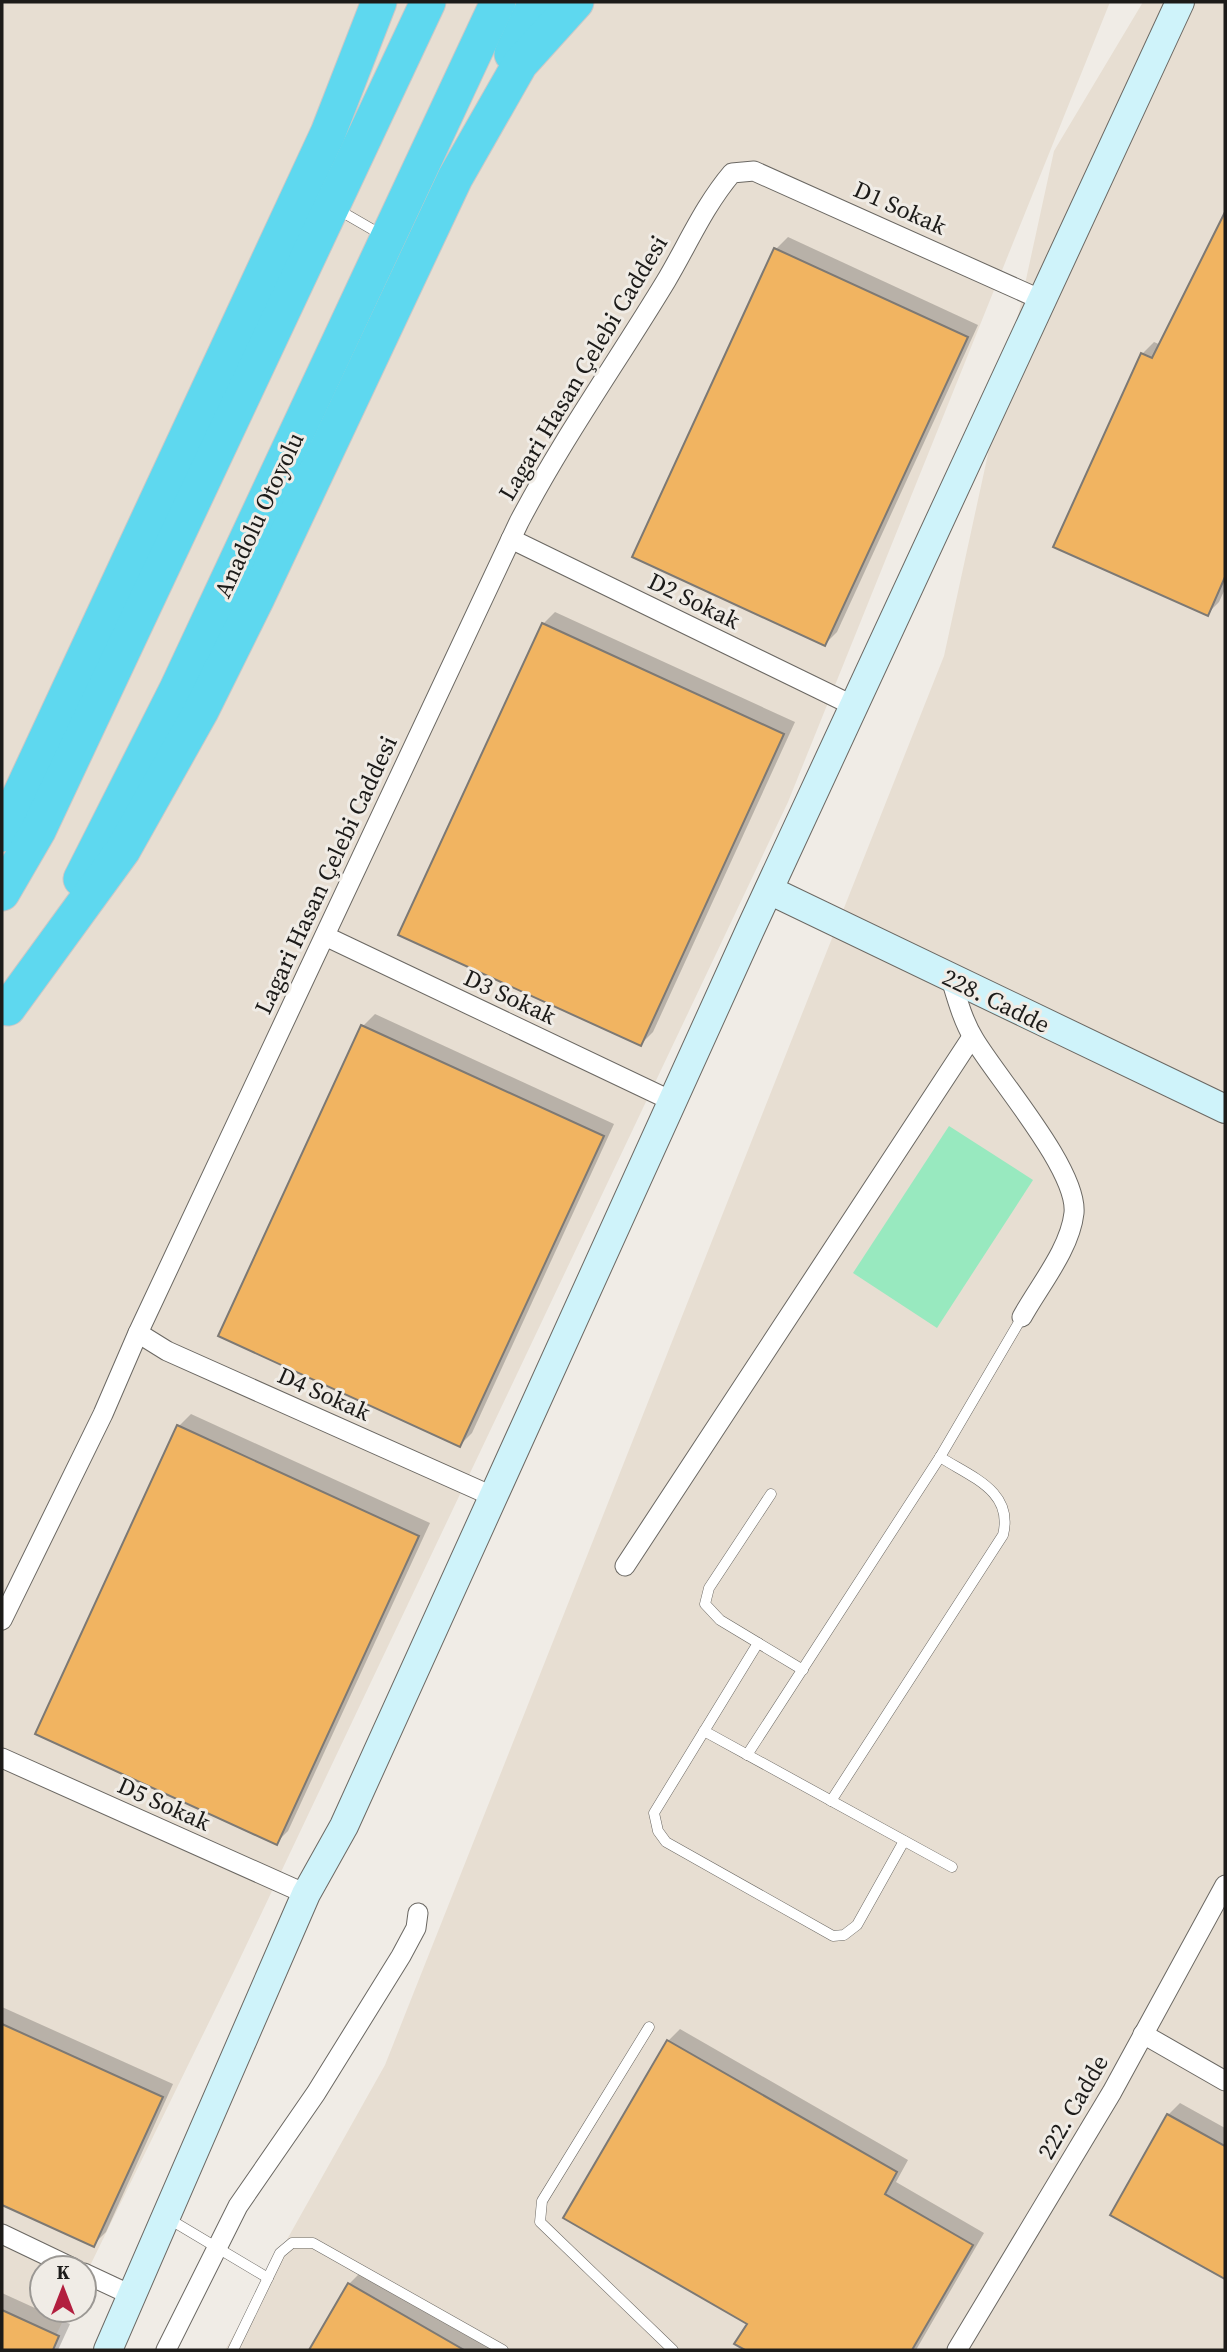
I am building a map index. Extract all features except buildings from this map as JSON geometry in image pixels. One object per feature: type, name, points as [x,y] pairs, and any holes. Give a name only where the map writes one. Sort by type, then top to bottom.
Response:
[{"type":"highway","points":[[328,132],[379,2]]},
{"type":"highway","points":[[2,834],[391,2]]},
{"type":"highway","points":[[2,893],[38,831],[334,207],[428,2]]},
{"type":"highway","name":"Anadolu Otoyolu","points":[[5,1014],[85,872],[177,689],[498,2]]},
{"type":"highway","points":[[5,1014],[123,850],[201,711],[310,487],[536,2]]},
{"type":"highway","points":[[455,178],[520,64],[576,2]]},
{"type":"street","points":[[108,2350],[306,1894],[344,1826],[769,890],[1044,301],[1180,2]]},
{"type":"street","name":"D1 Sokak","points":[[732,173],[754,171],[1044,301]]},
{"type":"street","name":"Lagari Hasan Çelebi Caddesi","points":[[2,1620],[103,1414],[138,1333],[510,539],[575,420],[666,280],[710,199],[732,173]]},
{"type":"street","name":"D2 Sokak","points":[[510,539],[856,706]]},
{"type":"street","name":"228. Cadde","points":[[769,890],[1225,1109]]},
{"type":"street","name":"D3 Sokak","points":[[325,936],[674,1102]]},
{"type":"street","points":[[951,979],[972,1037],[1060,1166],[1074,1203],[1065,1240],[1022,1317]]},
{"type":"street","points":[[625,1566],[972,1037]]},
{"type":"street","name":"D4 Sokak","points":[[138,1333],[167,1351],[492,1496]]},
{"type":"street","name":"D5 Sokak","points":[[2,1758],[306,1894]]},
{"type":"street","name":"222. Cadde","points":[[957,2350],[1143,2034],[1225,1885]]},
{"type":"street","points":[[166,2350],[218,2246],[265,2163],[316,2093],[401,1956],[416,1928],[418,1913]]},
{"type":"street","points":[[1143,2034],[1225,2081]]},
{"type":"street","points":[[2,2234],[44,2254]]},
{"type":"street","points":[[98,2280],[131,2295]]},
{"type":"lane","points":[[334,207],[388,239]]},
{"type":"lane","points":[[747,1755],[940,1457],[1022,1317]]},
{"type":"lane","points":[[831,1801],[1003,1535],[1008,1516],[1001,1500],[985,1486],[940,1457]]},
{"type":"lane","points":[[771,1494],[709,1588],[705,1604],[720,1620],[803,1670]]},
{"type":"lane","points":[[758,1643],[654,1813],[658,1830],[666,1842],[833,1936],[844,1935],[857,1925],[904,1841]]},
{"type":"lane","points":[[704,1731],[951,1867]]},
{"type":"lane","points":[[649,2027],[542,2201],[540,2221],[673,2350]]},
{"type":"lane","points":[[166,2217],[268,2277]]},
{"type":"lane","points":[[233,2350],[280,2253],[292,2244],[313,2244],[503,2350]]},
{"type":"shaded area","points":[[2,2],[1110,2],[788,802],[235,1969],[96,2254],[28,2254],[28,2324],[61,2324],[49,2350],[2,2350]]},
{"type":"shaded area","points":[[1143,2],[1225,2],[1225,2350],[225,2350],[385,2065],[944,656],[1054,151]]},
{"type":"green space","points":[[949,1126],[1033,1180],[937,1328],[853,1273]]}]
